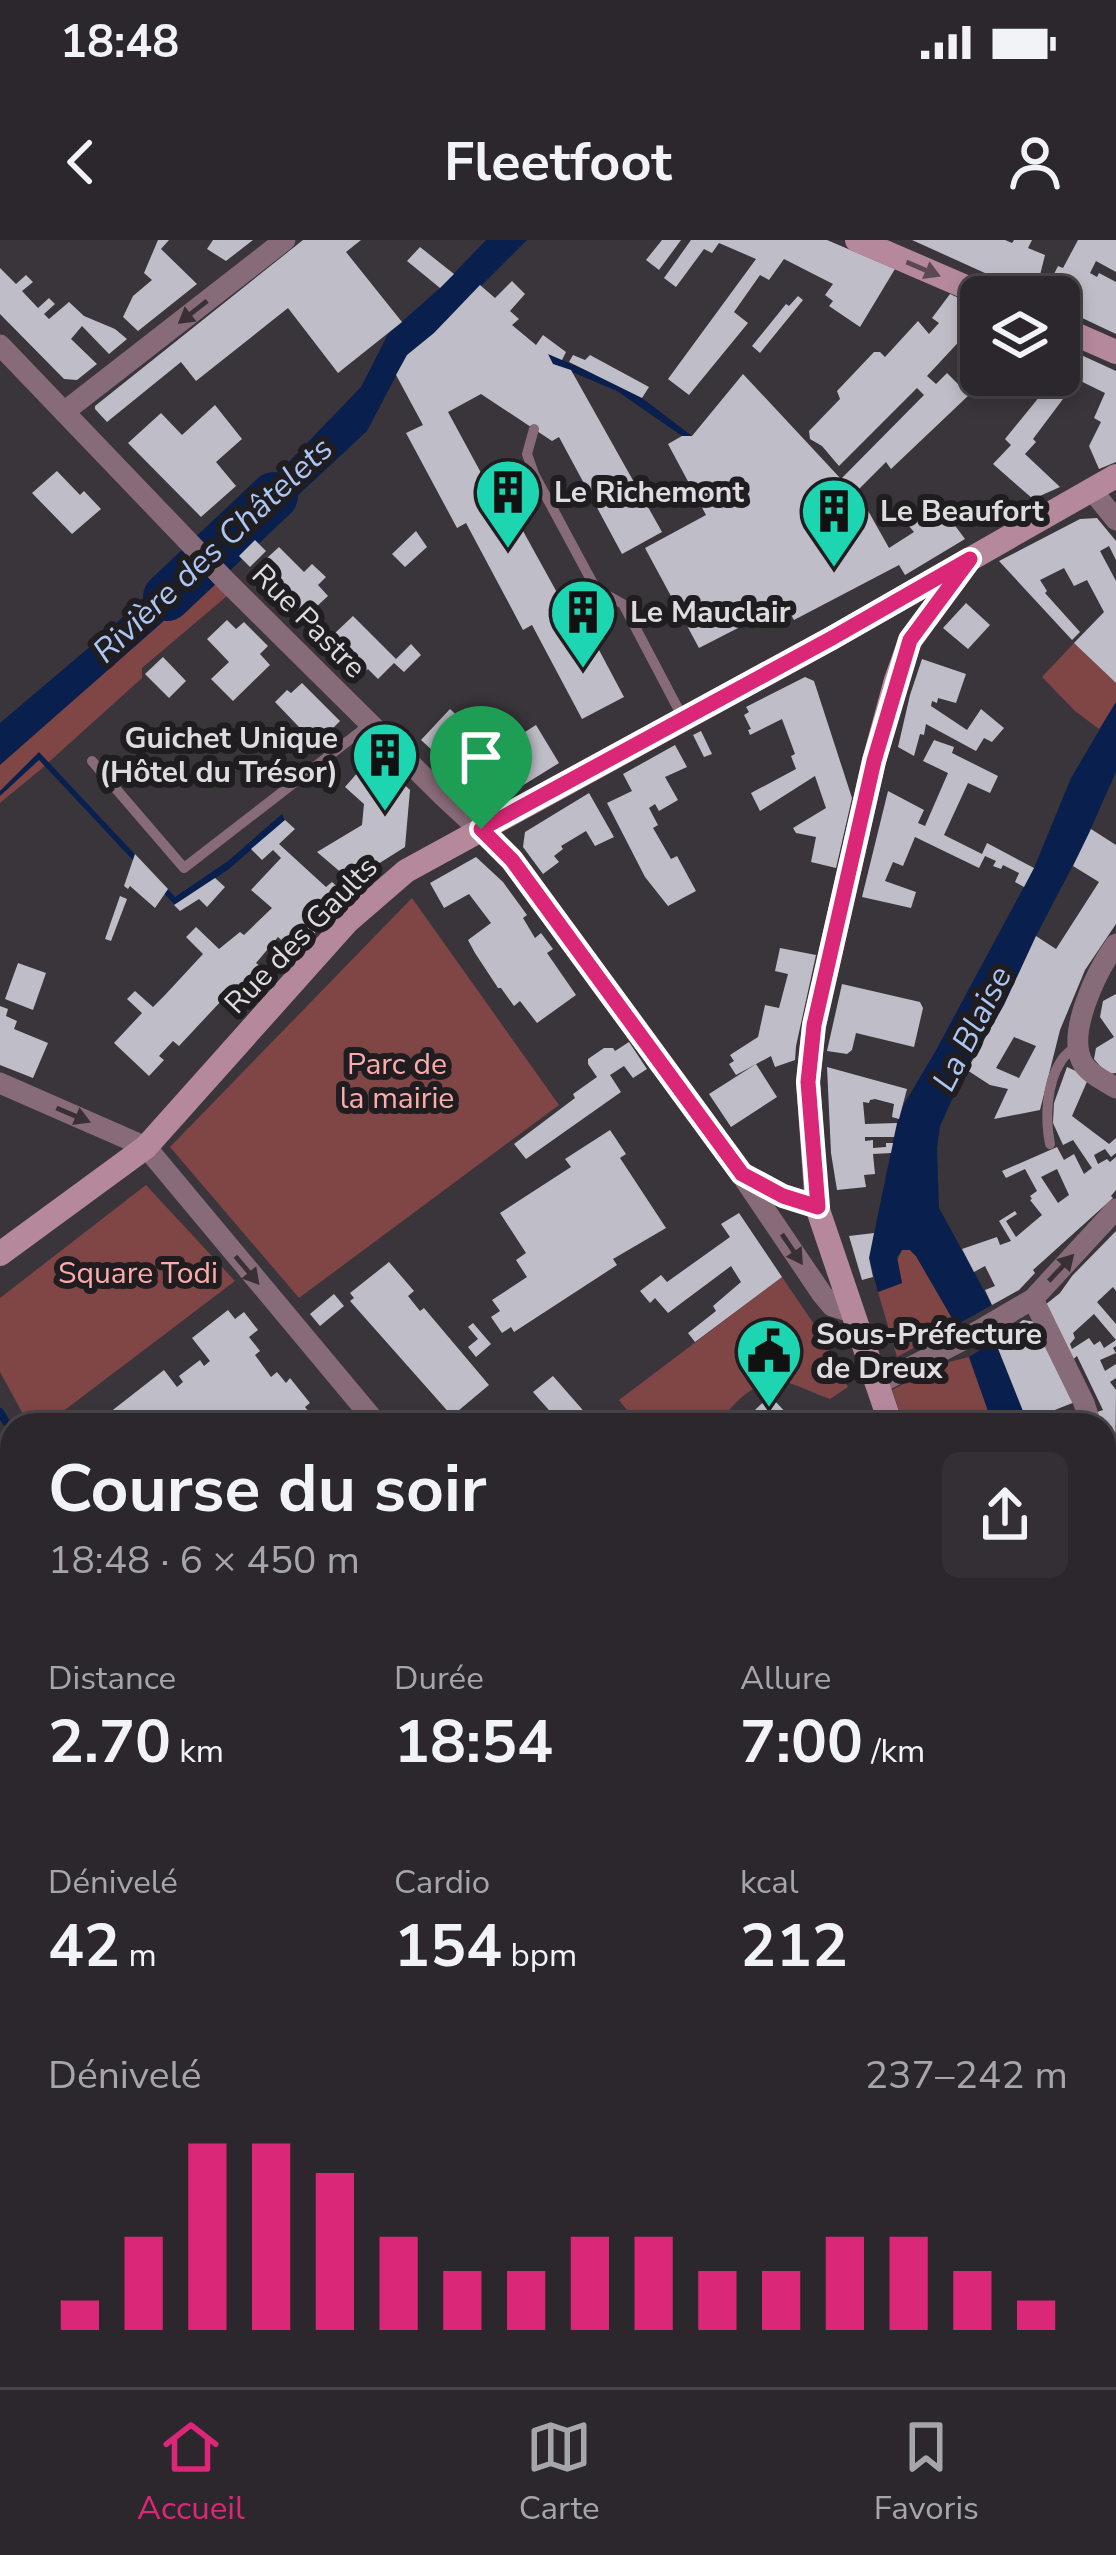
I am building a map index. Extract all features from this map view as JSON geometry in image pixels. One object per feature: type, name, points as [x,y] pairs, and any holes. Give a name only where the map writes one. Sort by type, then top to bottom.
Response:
[{"type":"street","points":[[64,412],[286,240]]},
{"type":"street","points":[[857,240],[960,284]]},
{"type":"street","points":[[1080,336],[1116,352]]},
{"type":"street","name":"Rue Pastre","points":[[0,345],[226,581],[512,860],[742,1174],[822,1294],[832,1306],[851,1312]]},
{"type":"street","name":"Rue des Gaults","points":[[0,1253],[146,1147],[347,922],[406,871],[1116,476]]},
{"type":"street","points":[[1091,489],[1116,520]]},
{"type":"street","points":[[886,1413],[818,1207],[808,1082],[814,1025],[874,761],[910,640],[970,559]]},
{"type":"street","points":[[1116,944],[1087,998],[1078,1043],[1084,1065],[1116,1088]]},
{"type":"street","points":[[0,1084],[146,1147],[368,1413]]},
{"type":"street","points":[[742,1174],[783,1196],[818,1207]]},
{"type":"street","points":[[876,1385],[1033,1299],[1116,1209]]},
{"type":"street","points":[[1033,1299],[1087,1413]]},
{"type":"lane","points":[[534,430],[527,454],[533,475],[596,589],[623,604],[683,718]]},
{"type":"lane","points":[[92,761],[184,868],[370,724]]},
{"type":"lane","points":[[1050,1144],[1045,1119],[1054,1079],[1061,1060],[1078,1043]]},
{"type":"green space","points":[[203,572],[227,596],[142,668],[142,678],[0,803],[0,746]]},
{"type":"green space","points":[[1074,643],[1116,683],[1116,702],[1099,729],[1042,677]]},
{"type":"green space","name":"Parc de la mairie","points":[[412,898],[559,1105],[299,1298],[170,1147]]},
{"type":"green space","name":"Square Todi","points":[[146,1185],[235,1281],[61,1413],[22,1413],[0,1372],[0,1298]]},
{"type":"green space","points":[[902,1250],[916,1256],[956,1325],[897,1357],[878,1292],[902,1283],[897,1261]]},
{"type":"green space","points":[[782,1277],[818,1330],[848,1387],[830,1399],[792,1384],[770,1382],[740,1399],[727,1413],[629,1413],[619,1400]]},
{"type":"green space","points":[[969,1357],[989,1413],[900,1413],[892,1390],[941,1364]]},
{"type":"water","points":[[486,240],[527,240],[407,355],[367,431],[236,553],[214,530],[285,466],[361,387],[388,334]]},
{"type":"water","points":[[548,354],[642,398],[692,436],[682,436],[617,391],[553,364]]},
{"type":"water","points":[[184,560],[207,583],[0,765],[0,723]]},
{"type":"water","name":"La Blaise","points":[[1116,702],[1116,772],[940,1126],[939,1208],[992,1305],[956,1325],[910,1250],[902,1250],[897,1257],[902,1283],[878,1292],[869,1258],[897,1123],[1034,868],[1071,778]]},
{"type":"water","points":[[39,752],[175,897],[228,861],[282,814],[285,820],[229,869],[175,905],[39,760],[0,796]]},
{"type":"water","points":[[995,1341],[1024,1413],[989,1413],[969,1357]]},
{"type":"building","points":[[158,240],[169,240],[161,249],[197,284],[138,331],[123,317],[133,296],[152,280],[144,273]]},
{"type":"building","points":[[213,240],[253,240],[226,261],[207,249]]},
{"type":"building","points":[[303,240],[361,240],[346,252],[402,322],[338,373],[288,308],[196,381],[181,362],[107,422],[95,409],[95,406]]},
{"type":"building","points":[[662,240],[681,240],[659,270],[646,260]]},
{"type":"building","points":[[691,240],[827,240],[895,269],[860,327],[829,306],[833,301],[825,295],[833,284],[784,259],[769,280],[760,275],[734,312],[748,323],[689,395],[668,379],[756,259],[719,243],[712,253],[704,249],[676,287],[664,278]]},
{"type":"building","points":[[912,240],[1032,240],[1028,248],[1045,255],[1042,276],[992,276]]},
{"type":"building","points":[[1078,240],[1116,240],[1116,272],[1096,261],[1090,273],[1116,282],[1116,334],[1080,317],[1080,276],[1053,276],[1058,266],[1063,268]]},
{"type":"building","points":[[420,247],[454,274],[440,288],[407,261]]},
{"type":"building","points":[[0,268],[16,284],[26,275],[33,282],[22,291],[38,308],[49,298],[55,304],[44,314],[49,319],[69,302],[84,316],[127,339],[109,354],[82,326],[71,339],[97,364],[77,380],[64,379],[0,314]]},
{"type":"building","points":[[512,281],[525,294],[510,311],[519,319],[512,325],[536,345],[543,335],[566,352],[562,360],[548,354],[553,364],[571,370],[662,532],[622,554],[559,437],[552,441],[481,394],[448,412],[499,506],[507,502],[565,607],[574,603],[624,697],[582,719],[532,625],[523,630],[466,523],[457,528],[406,433],[423,425],[396,375],[407,355],[480,285],[495,298]]},
{"type":"building","points":[[950,294],[960,299],[960,341],[927,376],[936,384],[947,373],[960,386],[960,396],[968,396],[891,469],[886,462],[857,491],[889,548],[914,532],[909,526],[925,516],[921,510],[936,500],[965,539],[905,575],[899,565],[794,620],[785,604],[699,648],[645,548],[706,515],[668,444],[692,436],[743,374],[841,479],[924,395],[917,388],[839,466],[810,439],[809,431],[840,399],[837,391],[874,352],[885,357],[918,321],[929,334],[939,323],[932,318]]},
{"type":"building","points":[[798,296],[803,300],[760,353],[752,346]]},
{"type":"building","points":[[1080,354],[1116,371],[1116,462],[1099,469],[1089,446],[1101,422],[1094,418],[1105,393],[1080,381]]},
{"type":"building","points":[[573,355],[585,360],[590,355],[649,387],[642,398],[569,362]]},
{"type":"building","points":[[1040,396],[1065,396],[1025,454],[1060,487],[1033,499],[993,464],[1011,445],[1005,439]]},
{"type":"building","points":[[215,405],[242,439],[216,462],[236,486],[201,517],[128,443],[161,413],[182,435]]},
{"type":"building","points":[[57,471],[101,509],[72,534],[32,493]]},
{"type":"building","points":[[1097,518],[1116,541],[1116,560],[1109,546],[1100,551],[1116,581],[1116,683],[1074,643],[1104,612],[1087,580],[1074,586],[1064,568],[1040,580],[1045,593],[1080,632],[1072,640],[999,561],[1080,519]]},
{"type":"building","points":[[416,531],[427,547],[405,567],[392,554]]},
{"type":"building","points":[[255,540],[266,551],[250,567],[239,556]]},
{"type":"building","points":[[279,547],[304,572],[312,564],[326,577],[318,585],[328,596],[315,608],[310,604],[298,617],[258,576]]},
{"type":"building","points":[[966,603],[990,625],[968,649],[943,628]]},
{"type":"building","points":[[353,616],[396,659],[411,644],[421,655],[404,672],[394,663],[378,679],[368,669],[358,678],[334,653],[343,644],[334,634]]},
{"type":"building","points":[[227,620],[236,629],[244,622],[268,646],[260,654],[270,665],[233,701],[211,679],[229,662],[207,639]]},
{"type":"building","points":[[163,657],[186,681],[169,698],[145,674]]},
{"type":"building","points":[[922,659],[966,674],[956,703],[938,698],[931,706],[967,730],[981,709],[1004,728],[992,742],[984,738],[976,751],[926,724],[914,756],[898,747]]},
{"type":"building","points":[[805,677],[814,681],[852,798],[836,868],[811,862],[816,837],[793,828],[826,808],[815,776],[760,811],[751,793],[796,769],[782,719],[750,735],[746,707]]},
{"type":"building","points":[[302,683],[340,721],[329,732],[336,739],[323,752],[275,702]]},
{"type":"building","points":[[450,709],[479,736],[512,740],[536,725],[559,763],[517,789],[469,784],[421,740]]},
{"type":"building","points":[[229,725],[237,733],[220,750],[212,742]]},
{"type":"building","points":[[701,731],[712,754],[704,757],[693,735]]},
{"type":"building","points":[[934,740],[954,747],[952,753],[998,776],[990,793],[968,783],[944,835],[982,854],[987,843],[1034,868],[1024,887],[1015,882],[1019,873],[993,866],[996,861],[985,856],[979,868],[915,837],[903,866],[893,862],[885,881],[916,892],[911,908],[862,897],[888,791],[924,810],[918,823],[925,826],[948,773],[923,761]]},
{"type":"building","points":[[675,745],[687,767],[665,777],[678,800],[659,811],[655,804],[649,808],[658,825],[653,828],[671,859],[677,856],[696,891],[668,906],[645,877],[607,803],[632,791],[623,774]]},
{"type":"building","name":"Guichet Unique (Hôtel du Trésor)","points":[[373,755],[410,790],[405,847],[351,881],[317,852],[362,825],[364,804],[345,787]]},
{"type":"building","points":[[589,793],[614,837],[595,846],[586,831],[561,846],[554,856],[559,862],[543,874],[523,847],[525,832]]},
{"type":"building","points":[[285,820],[295,829],[279,844],[326,887],[332,882],[348,897],[296,953],[278,937],[248,981],[259,992],[253,999],[237,984],[179,1046],[173,1041],[149,1076],[114,1043],[142,1013],[127,999],[135,991],[153,1007],[165,995],[203,954],[186,937],[196,927],[219,949],[240,932],[244,935],[272,908],[251,890],[281,858],[273,850],[262,860],[251,849]]},
{"type":"building","points":[[1091,829],[1116,845],[1116,924],[1085,970],[1060,1030],[1040,1110],[994,1119],[1008,1089],[990,1085],[967,1070],[1036,936],[1056,949],[1099,882],[1073,866]],"holes":[[[1014,1037],[1036,1046],[1019,1078],[996,1068]]]},
{"type":"building","points":[[135,854],[168,889],[155,908],[124,886]]},
{"type":"building","points":[[476,857],[503,882],[527,915],[523,918],[535,938],[541,933],[553,949],[547,953],[576,995],[537,1023],[520,1001],[514,1006],[498,988],[468,940],[491,923],[469,894],[444,908],[430,883]]},
{"type":"building","points":[[215,878],[225,887],[207,907],[199,899],[180,911],[174,905]]},
{"type":"building","points":[[120,896],[127,899],[111,941],[105,939]]},
{"type":"building","points":[[780,948],[816,955],[795,1060],[775,1067],[771,1056],[736,1075],[730,1055],[758,1037],[765,1005],[779,1008],[788,974],[775,971]]},
{"type":"building","points":[[18,963],[46,973],[33,1010],[5,999]]},
{"type":"building","points":[[842,984],[920,1002],[923,1008],[914,1047],[856,1033],[847,1054],[827,1051]]},
{"type":"building","points":[[1116,994],[1116,1073],[1107,1074],[1094,1059],[1096,1048],[1114,1037],[1100,1017],[1103,1001]]},
{"type":"building","points":[[0,1006],[17,1021],[14,1029],[48,1043],[33,1078],[0,1065]]},
{"type":"building","points":[[629,1042],[647,1069],[633,1078],[624,1066],[610,1075],[621,1092],[526,1159],[514,1144],[597,1077],[588,1059],[604,1048],[615,1051]]},
{"type":"building","points":[[756,1064],[777,1097],[731,1127],[709,1094]]},
{"type":"building","points":[[827,1067],[907,1089],[899,1119],[892,1117],[894,1104],[875,1099],[863,1102],[865,1124],[897,1123],[894,1137],[865,1137],[865,1141],[873,1140],[873,1148],[893,1143],[891,1153],[873,1154],[875,1174],[864,1175],[866,1187],[837,1190]]},
{"type":"building","points":[[1067,1067],[1089,1077],[1072,1116],[1109,1144],[1116,1138],[1116,1153],[1111,1157],[1105,1149],[1094,1155],[1098,1164],[1116,1157],[1116,1190],[1113,1198],[1033,1270],[1019,1290],[992,1305],[985,1290],[995,1286],[985,1266],[974,1272],[962,1249],[997,1237],[1000,1245],[1011,1241],[999,1221],[1015,1211],[1006,1221],[1016,1237],[1042,1215],[1030,1200],[1037,1191],[1025,1169],[1006,1178],[1002,1171],[1057,1147],[1064,1160],[1074,1154],[1084,1174],[1092,1168],[1073,1140],[1063,1145],[1053,1123],[1054,1103]],"holes":[[[1057,1169],[1069,1195],[1058,1203],[1041,1177]]]},
{"type":"building","points":[[610,1130],[626,1154],[620,1158],[666,1228],[613,1259],[617,1265],[514,1332],[511,1327],[502,1333],[491,1317],[500,1311],[492,1300],[527,1277],[516,1260],[526,1253],[500,1213],[571,1167],[565,1159]]},
{"type":"building","points":[[739,1213],[782,1277],[695,1342],[688,1333],[741,1282],[731,1266],[668,1313],[655,1298],[650,1303],[640,1291],[661,1275],[667,1282],[730,1237],[721,1224]]},
{"type":"building","points":[[1116,1231],[1116,1291],[1113,1287],[1097,1302],[1116,1324],[1116,1340],[1116,1346],[1113,1348],[1116,1353],[1100,1360],[1105,1371],[1116,1364],[1116,1378],[1110,1382],[1116,1390],[1116,1413],[1094,1413],[1103,1410],[1077,1356],[1071,1361],[1045,1305]],"holes":[[[1094,1314],[1116,1340],[1104,1348],[1100,1341],[1094,1345],[1089,1338],[1072,1349],[1070,1344],[1073,1333]]]},
{"type":"building","points":[[874,1233],[869,1258],[873,1277],[862,1280],[849,1236]]},
{"type":"building","points":[[389,1262],[414,1291],[408,1296],[420,1311],[424,1308],[489,1385],[449,1413],[350,1301],[354,1298],[350,1293]]},
{"type":"building","points":[[334,1294],[344,1306],[320,1326],[310,1314]]},
{"type":"building","points":[[228,1310],[235,1319],[244,1312],[258,1330],[249,1337],[260,1351],[255,1355],[271,1377],[277,1372],[286,1383],[290,1378],[310,1403],[305,1407],[310,1413],[109,1413],[164,1370],[177,1387],[183,1382],[179,1376],[200,1360],[204,1366],[210,1361],[192,1338]]},
{"type":"building","points":[[1023,1320],[1036,1322],[1075,1402],[1047,1413],[1024,1413],[995,1341]]},
{"type":"building","points":[[473,1323],[491,1344],[476,1357],[468,1347],[478,1339],[468,1327]]},
{"type":"building","points":[[553,1376],[585,1413],[551,1413],[533,1392]]},
{"type":"building","points":[[770,1396],[786,1413],[752,1413]]},
{"type":"waterway","name":"Rivière des Châtelets","points":[[167,597],[274,496]]},
{"type":"place","name":"Le Richemont","points":[[508,551]]},
{"type":"place","name":"Le Beaufort","points":[[834,570]]},
{"type":"place","name":"Le Mauclair","points":[[583,671]]},
{"type":"place","name":"Guichet Unique (Hôtel du Trésor)","points":[[385,814]]},
{"type":"place","name":"Sous-Préfecture de Dreux","points":[[769,1410]]},
{"type":"route","points":[[970,559],[910,640],[874,761],[814,1025],[808,1082],[818,1207],[766,1189],[742,1174],[512,860],[481,829],[970,559]]}]
